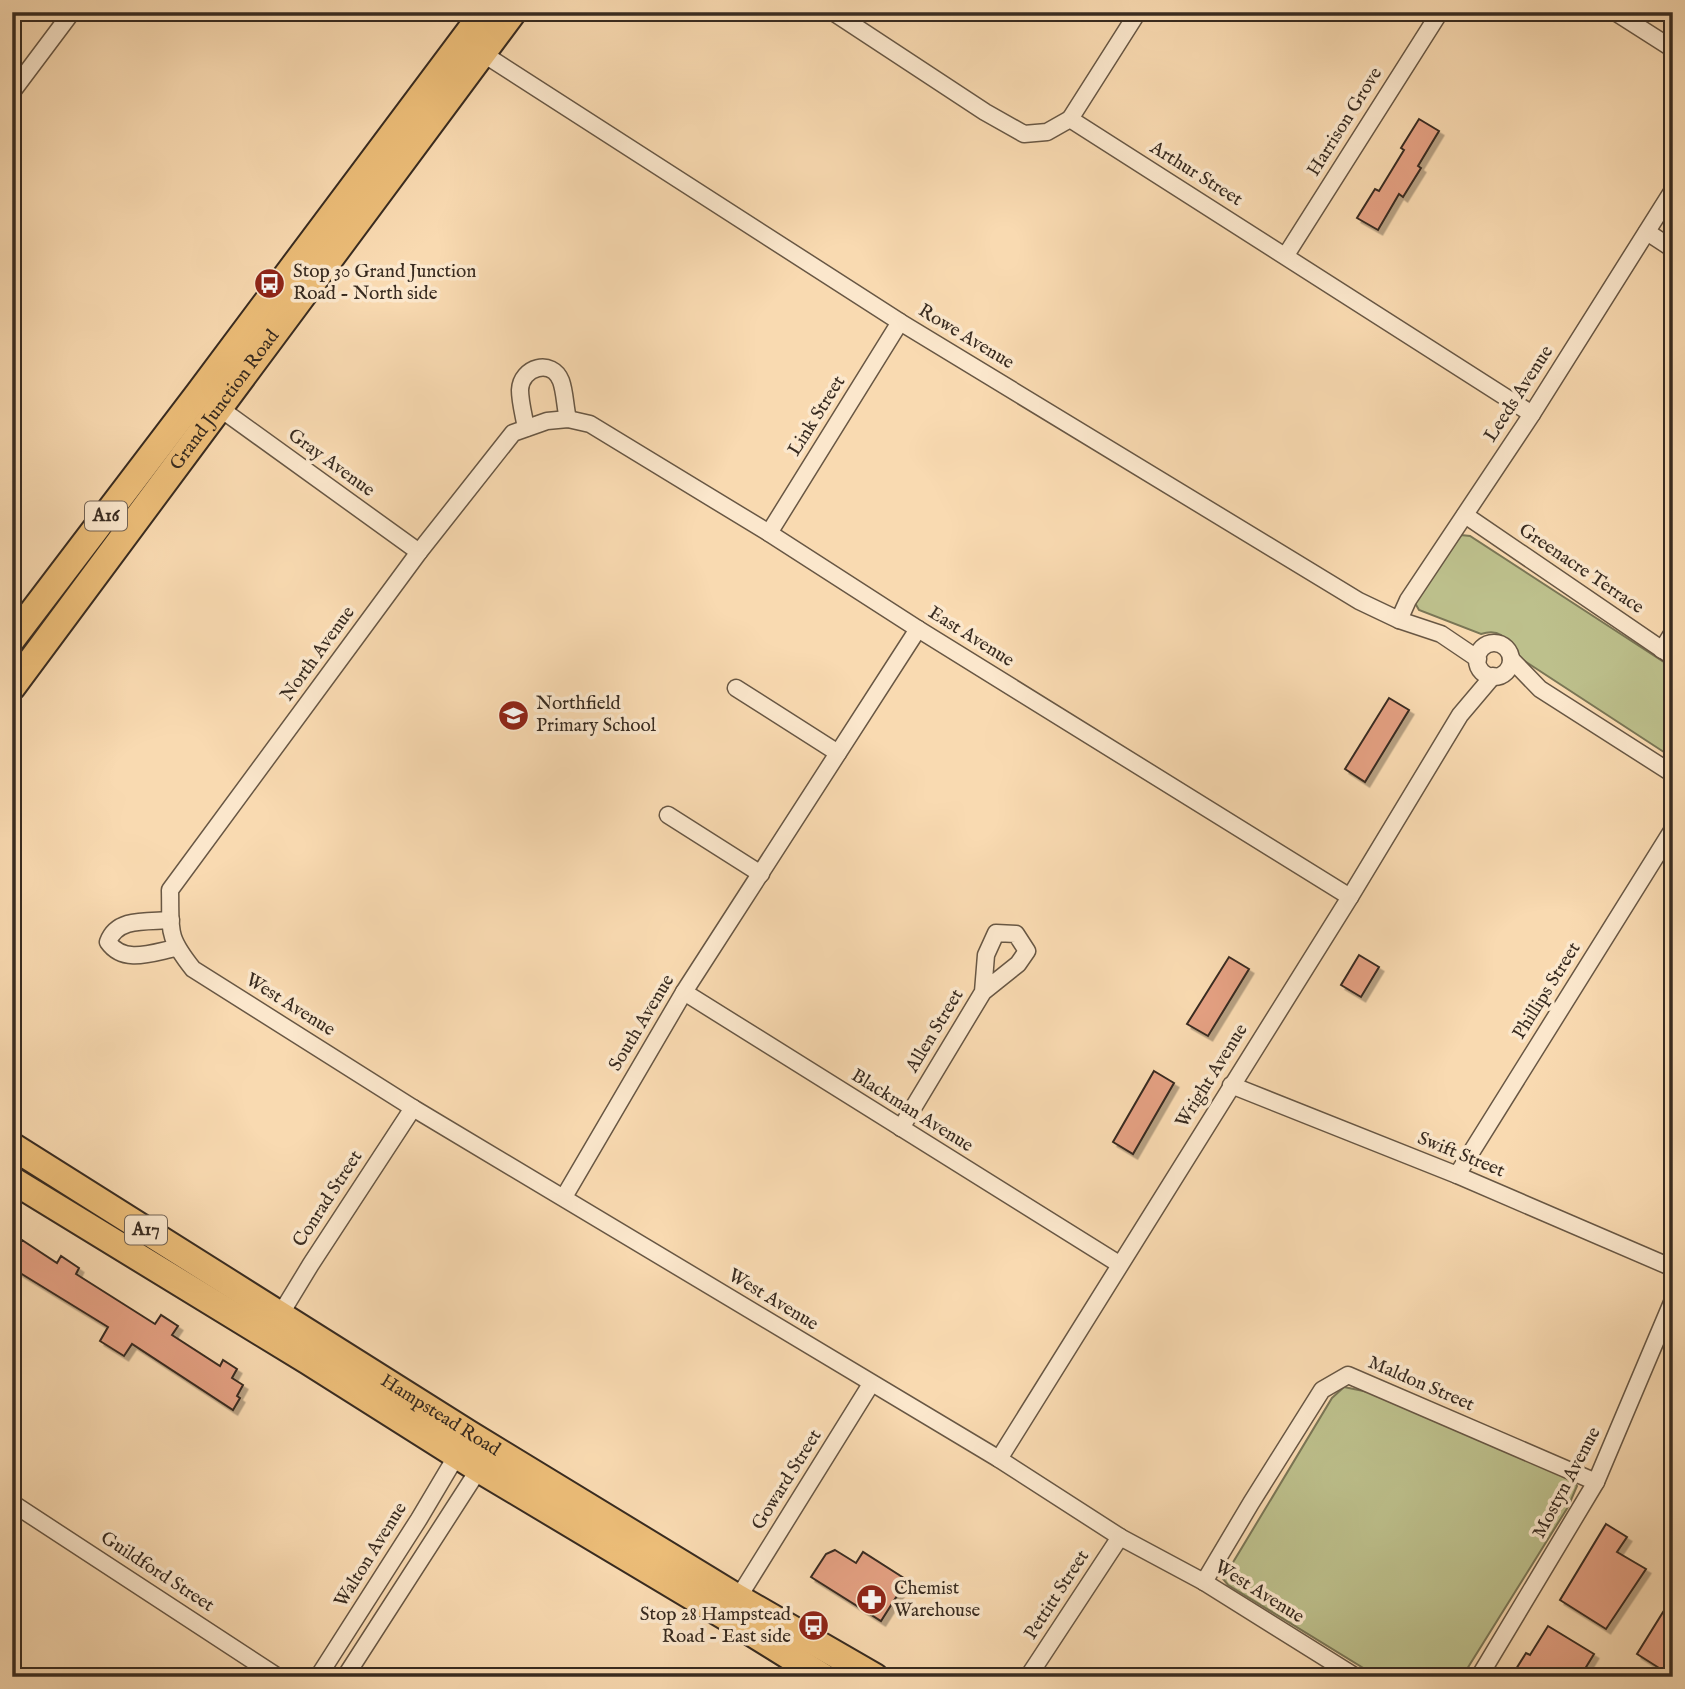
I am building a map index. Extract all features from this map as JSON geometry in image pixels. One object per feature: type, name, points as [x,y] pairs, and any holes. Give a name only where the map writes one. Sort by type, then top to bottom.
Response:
[{"type":"highway","name":"Grand Junction Road","points":[[12,687],[209,400],[388,160],[484,12]]},
{"type":"highway","name":"Grand Junction Road","points":[[388,160],[482,53],[513,12]]},
{"type":"highway","name":"Grand Junction Road","points":[[12,639],[209,400]]},
{"type":"highway","name":"Hampstead Road","points":[[12,1146],[273,1325],[475,1451],[732,1607],[843,1669],[872,1676]]},
{"type":"highway","name":"Hampstead Road","points":[[12,1180],[273,1325]]},
{"type":"highway","name":"Hampstead Road","points":[[732,1607],[822,1677]]},
{"type":"street","points":[[12,92],[72,12]]},
{"type":"street","points":[[834,13],[985,112],[1024,134],[1046,132],[1070,119],[1138,12]]},
{"type":"street","name":"Harrison Grove","points":[[1286,255],[1440,12]]},
{"type":"street","points":[[1615,12],[1673,49]]},
{"type":"street","name":"Rowe Avenue","points":[[482,53],[900,321],[1359,601],[1399,620],[1441,634],[1487,665],[1541,689],[1673,774]]},
{"type":"street","points":[[12,64],[26,74]]},
{"type":"street","name":"Arthur Street","points":[[1070,119],[1532,414]]},
{"type":"street","name":"Leeds Avenue","points":[[1399,620],[1408,600],[1532,414],[1673,190]]},
{"type":"street","points":[[1647,232],[1673,249]]},
{"type":"street","name":"Link Street","points":[[769,533],[900,321]]},
{"type":"street","points":[[526,428],[520,388],[528,371],[539,366],[548,368],[560,379],[568,419]]},
{"type":"street","name":"Gray Avenue","points":[[209,400],[419,552]]},
{"type":"street","name":"East Avenue","points":[[547,421],[568,419],[590,424],[1350,897]]},
{"type":"street","name":"North Avenue","points":[[172,934],[170,890],[419,552],[513,433],[547,421]]},
{"type":"street","name":"Greenacre Terrace","points":[[1465,516],[1667,653]]},
{"type":"street","name":"South Avenue","points":[[564,1197],[684,992],[918,629]]},
{"type":"street","points":[[1667,653],[1673,632]]},
{"type":"street","name":"Rowe Avenue","points":[[1487,665],[1496,643],[1502,645],[1511,659],[1541,689]]},
{"type":"street","name":"Wright Avenue","points":[[999,1459],[1350,897],[1460,715],[1487,665],[1508,669],[1511,659]]},
{"type":"street","points":[[736,688],[838,753]]},
{"type":"street","points":[[668,815],[761,873]]},
{"type":"street","name":"Phillips Street","points":[[1457,1175],[1673,829]]},
{"type":"street","points":[[124,924],[172,934],[131,957],[113,949],[108,942],[112,933],[124,924]]},
{"type":"street","name":"West Avenue","points":[[172,934],[194,969],[413,1108],[999,1459],[1120,1537],[1204,1582],[1356,1677]]},
{"type":"street","name":"Blackman Avenue","points":[[684,992],[1119,1264]]},
{"type":"street","name":"Allen Street","points":[[901,1128],[983,992]]},
{"type":"street","name":"Swift Street","points":[[1231,1086],[1457,1175],[1673,1268]]},
{"type":"street","name":"Conrad Street","points":[[273,1325],[413,1108]]},
{"type":"street","name":"Mostyn Avenue","points":[[1479,1677],[1596,1482],[1673,1300]]},
{"type":"street","name":"Maldon Street","points":[[1204,1582],[1322,1390],[1348,1376],[1596,1482]]},
{"type":"street","name":"Goward Street","points":[[732,1607],[871,1384]]},
{"type":"street","points":[[345,1677],[475,1451]]},
{"type":"street","name":"Walton Avenue","points":[[318,1677],[419,1519],[475,1451]]},
{"type":"street","name":"Guildford Street","points":[[12,1503],[278,1677]]},
{"type":"street","name":"Pettitt Street","points":[[1028,1677],[1120,1537]]},
{"type":"green space","points":[[1461,535],[1470,536],[1673,668],[1673,758],[1520,658],[1500,635],[1489,632],[1481,634],[1419,610],[1415,603]]},
{"type":"green space","points":[[1344,1387],[1378,1394],[1572,1477],[1577,1486],[1568,1507],[1462,1677],[1378,1677],[1228,1585],[1223,1579],[1332,1398]]},
{"type":"building","points":[[1419,119],[1439,131],[1418,166],[1421,168],[1403,197],[1399,194],[1378,230],[1357,218],[1375,189],[1379,191]]},
{"type":"building","points":[[1389,698],[1409,710],[1365,782],[1345,769]]},
{"type":"building","points":[[1359,955],[1379,967],[1361,997],[1341,985]]},
{"type":"building","points":[[1229,957],[1249,969],[1208,1036],[1187,1024]]},
{"type":"building","points":[[1154,1071],[1174,1083],[1133,1154],[1113,1142]]},
{"type":"building","points":[[22,1240],[57,1263],[61,1256],[79,1268],[76,1274],[155,1324],[161,1315],[178,1326],[172,1335],[220,1366],[223,1360],[237,1369],[232,1378],[243,1385],[233,1410],[132,1344],[124,1356],[100,1341],[108,1327],[12,1268],[12,1255]]},
{"type":"building","points":[[1606,1524],[1627,1537],[1617,1552],[1646,1569],[1606,1629],[1560,1600]]},
{"type":"building","name":"Chemist Warehouse","points":[[835,1550],[856,1563],[863,1552],[907,1580],[881,1621],[811,1577],[826,1554]]},
{"type":"building","points":[[1673,1596],[1673,1664],[1667,1673],[1637,1654]]},
{"type":"building","points":[[1548,1626],[1594,1654],[1580,1677],[1511,1677],[1526,1653],[1530,1655]]},
{"type":"place","name":"Stop 30 Grand Junction Road - North side","points":[[270,283]]},
{"type":"place","name":"Northfield Primary School","points":[[513,715]]},
{"type":"place","name":"Chemist Warehouse","points":[[871,1600]]},
{"type":"place","name":"Stop 28 Hampstead Road - East side","points":[[814,1626]]}]
